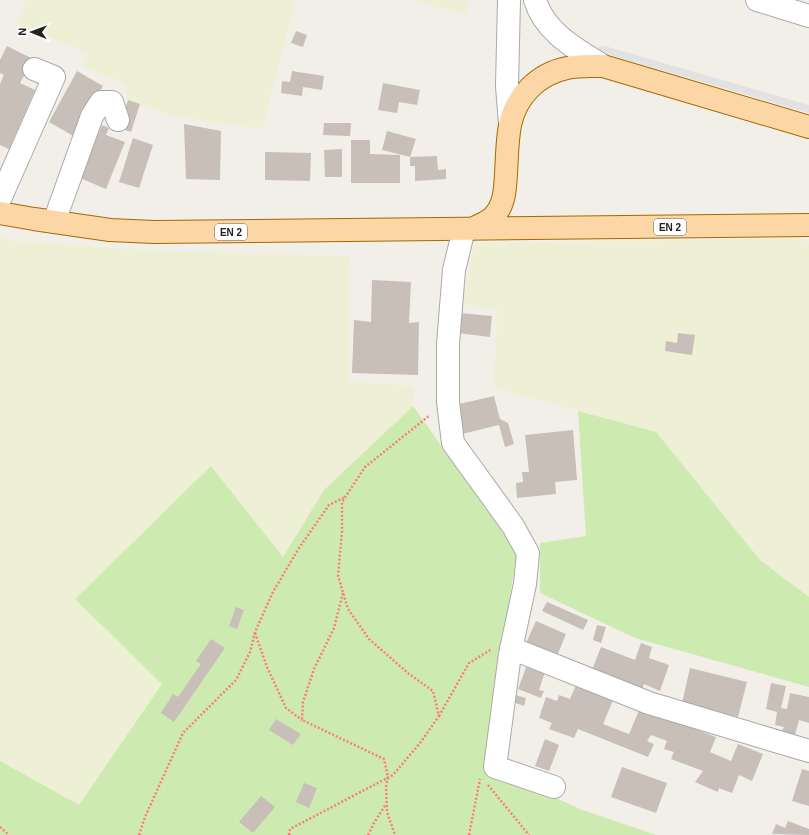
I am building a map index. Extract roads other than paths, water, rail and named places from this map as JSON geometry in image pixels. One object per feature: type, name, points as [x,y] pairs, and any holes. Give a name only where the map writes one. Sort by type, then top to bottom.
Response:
[{"type":"main road","points":[[468,229],[486,222],[493,217],[499,208],[504,195],[510,124],[520,98],[532,85],[550,72],[568,67],[603,66],[809,127]]},
{"type":"main road","points":[[504,195],[510,209],[520,220],[532,228]]},
{"type":"main road","name":"EN 2","points":[[0,213],[110,230],[154,232],[809,225]]},
{"type":"street","points":[[509,0],[507,86],[510,124]]},
{"type":"street","points":[[535,0],[548,25],[562,40],[603,66]]},
{"type":"street","points":[[757,0],[809,16]]},
{"type":"street","points":[[0,199],[54,77],[34,69]]},
{"type":"street","points":[[54,222],[92,116],[100,102],[112,102],[118,120]]},
{"type":"street","points":[[468,229],[454,270],[448,344],[448,397],[453,443],[513,526],[528,553],[525,584],[512,644],[495,767],[554,787]]},
{"type":"street","points":[[512,644],[649,703],[809,751]]}]
